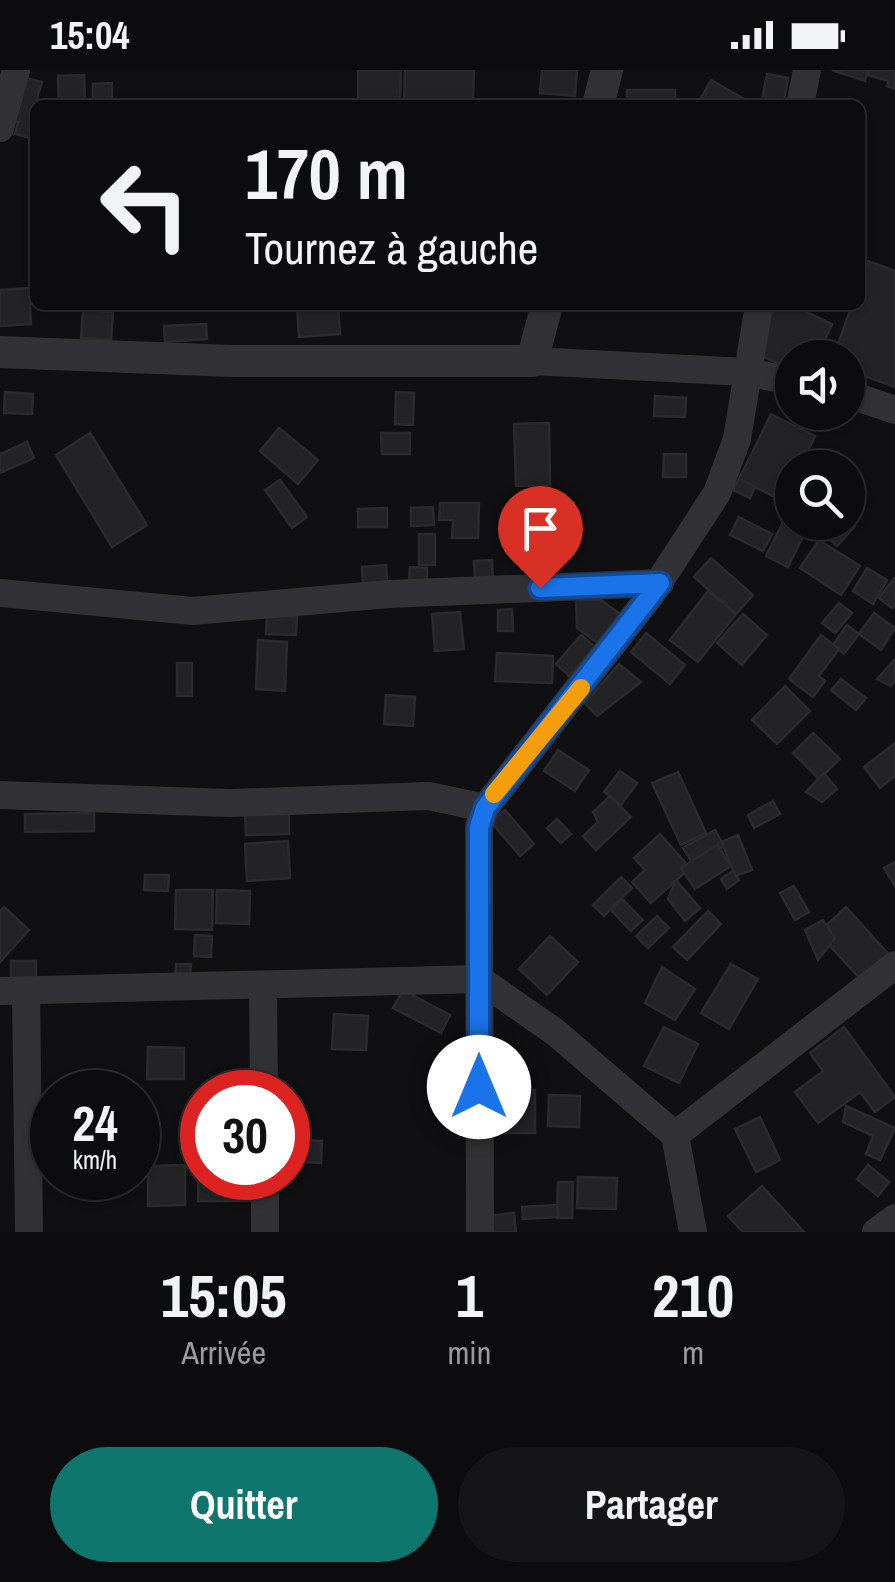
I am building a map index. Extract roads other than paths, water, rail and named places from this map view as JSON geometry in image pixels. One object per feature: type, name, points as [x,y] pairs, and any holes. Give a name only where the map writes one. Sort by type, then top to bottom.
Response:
[{"type":"street","points":[[0,128],[16,70]]},
{"type":"street","points":[[599,100],[607,70]]},
{"type":"street","points":[[801,100],[808,70]]},
{"type":"street","points":[[532,361],[546,310]]},
{"type":"street","points":[[480,1232],[479,827],[485,808],[660,583],[729,468],[757,310]]},
{"type":"street","points":[[0,352],[233,361],[532,361],[746,372],[775,378]]},
{"type":"street","points":[[865,400],[895,410]]},
{"type":"street","points":[[0,593],[192,610],[389,594],[660,583]]},
{"type":"street","points":[[0,796],[230,803],[430,796],[485,808]]},
{"type":"street","points":[[675,1135],[895,964]]},
{"type":"street","points":[[29,1232],[13,991],[479,979],[555,1032],[675,1135],[693,1232]]},
{"type":"street","points":[[263,985],[264,1070]]},
{"type":"street","points":[[265,1200],[266,1232]]},
{"type":"street","points":[[876,1232],[895,1218]]}]
